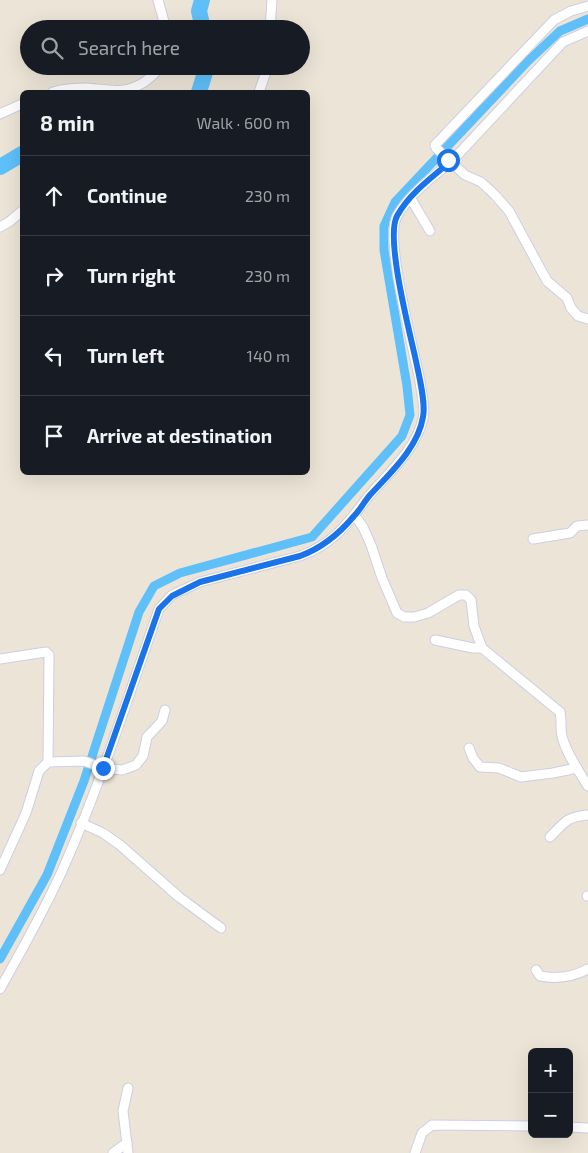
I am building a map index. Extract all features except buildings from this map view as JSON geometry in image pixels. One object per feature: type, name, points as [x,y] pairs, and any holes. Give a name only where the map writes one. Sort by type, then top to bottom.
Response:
[{"type":"street","points":[[158,0],[164,20]]},
{"type":"street","points":[[271,20],[272,0]]},
{"type":"street","points":[[588,6],[571,11],[554,20],[435,145],[465,175],[481,182],[495,195],[509,211],[547,281],[567,298],[571,308],[578,316],[588,319]]},
{"type":"street","points":[[0,989],[62,870],[102,768],[159,609],[172,596],[200,582],[314,551],[339,533],[355,516],[368,497],[401,461],[418,434],[424,416],[420,381],[395,260],[393,232],[396,217],[410,199],[563,42],[588,31]]},
{"type":"street","points":[[70,90],[86,88],[126,90],[147,81],[153,75]]},
{"type":"street","points":[[260,90],[265,75]]},
{"type":"street","points":[[0,114],[20,105]]},
{"type":"street","points":[[410,199],[430,231]]},
{"type":"street","points":[[0,227],[20,213]]},
{"type":"street","points":[[355,516],[363,527],[371,545],[382,578],[397,612],[404,617],[428,613],[459,595],[466,595],[470,600],[474,626],[482,648],[560,712],[562,718],[561,734],[588,786]]},
{"type":"street","points":[[533,539],[570,533],[577,526],[588,525]]},
{"type":"street","points":[[435,640],[473,648],[482,648]]},
{"type":"street","points":[[0,659],[43,652],[49,655],[48,762]]},
{"type":"street","points":[[0,870],[26,813],[39,771],[48,762],[84,761],[102,768],[122,770],[136,765],[142,756],[147,738],[162,722],[165,710]]},
{"type":"street","points":[[469,748],[473,758],[480,767],[499,768],[521,778],[577,768]]},
{"type":"street","points":[[550,837],[568,819],[588,815]]},
{"type":"street","points":[[81,823],[103,833],[120,845],[179,896],[221,928]]},
{"type":"street","points":[[536,970],[540,976],[549,978],[572,976],[588,969]]},
{"type":"street","points":[[128,1088],[123,1111],[128,1153]]},
{"type":"street","points":[[415,1153],[422,1133],[432,1125],[528,1126]]},
{"type":"street","points":[[573,1127],[588,1128]]},
{"type":"street","points":[[114,1153],[127,1142]]},
{"type":"waterway","points":[[201,20],[199,11],[202,0]]},
{"type":"waterway","points":[[0,959],[47,875],[84,781],[139,612],[154,586],[180,573],[312,537],[402,436],[410,415],[407,386],[384,250],[384,226],[395,202],[528,61],[560,31],[588,19]]},
{"type":"waterway","points":[[200,90],[204,75]]},
{"type":"waterway","points":[[0,167],[20,155]]},
{"type":"route","points":[[103,768],[159,609],[182,589],[200,582],[300,556],[314,551],[323,545],[339,533],[355,516],[368,497],[401,461],[418,434],[424,416],[420,381],[395,260],[393,232],[396,217],[406,203],[450,162],[448,160]]}]
